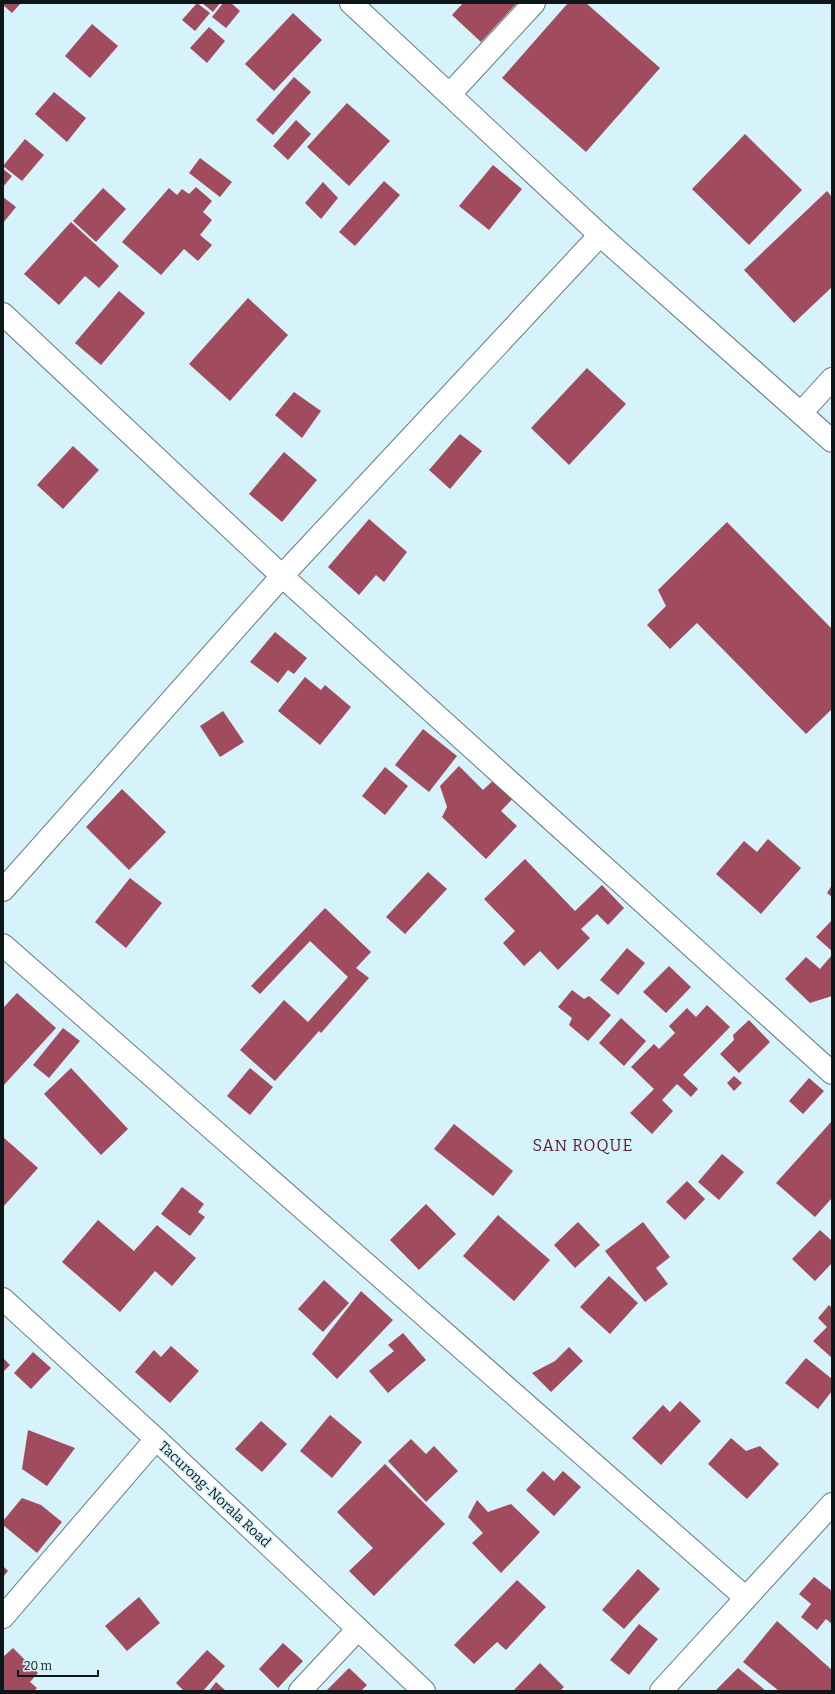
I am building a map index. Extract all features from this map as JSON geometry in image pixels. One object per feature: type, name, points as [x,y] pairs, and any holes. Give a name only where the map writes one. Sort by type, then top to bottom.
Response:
[{"type":"street","points":[[351,3],[600,236],[832,441]]},
{"type":"street","points":[[450,94],[534,3]]},
{"type":"street","points":[[3,890],[282,576],[600,236]]},
{"type":"street","points":[[3,314],[282,576],[828,1062]]},
{"type":"street","points":[[801,413],[832,379]]},
{"type":"street","points":[[3,945],[746,1598]]},
{"type":"street","name":"Tacurong-Norala Road","points":[[3,1299],[156,1439],[424,1691]]},
{"type":"street","points":[[3,1617],[156,1439]]},
{"type":"street","points":[[661,1691],[832,1504]]},
{"type":"street","points":[[300,1691],[358,1629]]},
{"type":"building","points":[[3,3],[21,3],[12,13],[3,5]]},
{"type":"building","points":[[197,3],[210,13],[195,31],[182,20]]},
{"type":"building","points":[[202,3],[220,3],[213,12]]},
{"type":"building","points":[[223,3],[231,3],[240,11],[226,28],[212,17]]},
{"type":"building","points":[[463,3],[517,3],[481,42],[452,15]]},
{"type":"building","points":[[568,3],[586,3],[660,68],[586,152],[502,78]]},
{"type":"building","points":[[293,13],[322,40],[274,91],[245,64]]},
{"type":"building","points":[[92,24],[118,46],[90,78],[65,56]]},
{"type":"building","points":[[209,27],[225,41],[207,63],[190,48]]},
{"type":"building","points":[[294,77],[311,92],[273,135],[256,120]]},
{"type":"building","points":[[54,92],[86,118],[67,142],[35,114]]},
{"type":"building","points":[[347,103],[390,141],[349,186],[307,147]]},
{"type":"building","points":[[296,120],[311,134],[288,160],[273,146]]},
{"type":"building","points":[[745,134],[802,190],[749,245],[692,189]]},
{"type":"building","points":[[25,139],[44,155],[22,181],[3,166]]},
{"type":"building","points":[[200,158],[232,182],[220,197],[189,173]]},
{"type":"building","points":[[493,165],[522,189],[489,230],[459,206]]},
{"type":"building","points":[[3,169],[12,176],[3,187]]},
{"type":"building","points":[[384,181],[400,195],[355,246],[339,232]]},
{"type":"building","points":[[323,182],[338,198],[321,219],[305,203]]},
{"type":"building","points":[[196,187],[212,201],[203,212],[212,220],[200,235],[212,245],[198,261],[184,249],[161,275],[122,242],[169,188],[177,195],[182,189],[189,194]]},
{"type":"building","points":[[103,188],[126,209],[96,242],[73,221]]},
{"type":"building","points":[[827,191],[832,197],[832,287],[794,323],[744,270]]},
{"type":"building","points":[[3,197],[16,207],[3,223]]},
{"type":"building","points":[[71,222],[119,266],[99,288],[85,276],[59,305],[24,274]]},
{"type":"building","points":[[119,291],[145,313],[101,365],[75,343]]},
{"type":"building","points":[[248,298],[288,335],[230,401],[189,364]]},
{"type":"building","points":[[587,368],[626,404],[569,465],[531,428]]},
{"type":"building","points":[[294,392],[321,411],[302,438],[275,415]]},
{"type":"building","points":[[460,434],[482,451],[450,489],[429,470]]},
{"type":"building","points":[[73,446],[99,470],[63,509],[37,485]]},
{"type":"building","points":[[284,452],[317,480],[282,522],[249,494]]},
{"type":"building","points":[[369,519],[407,552],[384,582],[376,575],[359,595],[328,567]]},
{"type":"building","points":[[727,522],[832,629],[832,709],[806,734],[697,623],[670,649],[647,625],[666,606],[658,590]]},
{"type":"building","points":[[275,632],[307,658],[294,674],[288,670],[278,683],[250,662]]},
{"type":"building","points":[[305,677],[321,690],[325,685],[351,707],[320,745],[278,711]]},
{"type":"building","points":[[223,711],[244,742],[220,757],[200,726]]},
{"type":"building","points":[[423,729],[457,756],[429,792],[395,765]]},
{"type":"building","points":[[459,766],[483,790],[498,776],[517,794],[501,811],[517,826],[486,859],[442,817],[447,807],[440,786]]},
{"type":"building","points":[[385,767],[408,786],[385,815],[362,796]]},
{"type":"building","points":[[122,789],[166,832],[129,870],[86,827]]},
{"type":"building","points":[[768,839],[801,868],[761,914],[716,874],[744,841],[757,852]]},
{"type":"building","points":[[525,859],[575,911],[602,885],[624,908],[608,925],[597,914],[581,929],[590,938],[558,970],[540,951],[524,966],[503,943],[515,931],[484,899]]},
{"type":"building","points":[[428,872],[447,889],[405,934],[386,917]]},
{"type":"building","points":[[130,878],[162,903],[126,948],[95,922]]},
{"type":"building","points":[[832,885],[832,897],[827,893]]},
{"type":"building","points":[[325,908],[371,952],[356,968],[369,978],[321,1033],[319,1031],[275,1081],[240,1050],[284,1000],[308,1022],[348,977],[310,941],[260,994],[251,986]]},
{"type":"building","points":[[832,920],[832,951],[816,937]]},
{"type":"building","points":[[627,948],[645,963],[618,995],[600,980]]},
{"type":"building","points":[[832,955],[832,996],[810,1003],[785,979],[806,957],[820,969]]},
{"type":"building","points":[[669,966],[691,987],[666,1013],[643,992]]},
{"type":"building","points":[[572,990],[584,999],[589,996],[611,1015],[588,1041],[569,1025],[572,1018],[558,1007]]},
{"type":"building","points":[[17,993],[56,1028],[3,1086],[3,1008]]},
{"type":"building","points":[[707,1005],[730,1027],[683,1075],[698,1089],[691,1097],[677,1084],[662,1100],[673,1111],[652,1134],[630,1113],[654,1089],[631,1067],[654,1044],[659,1049],[675,1033],[669,1026],[687,1008],[696,1017]]},
{"type":"building","points":[[621,1018],[646,1041],[624,1066],[599,1043]]},
{"type":"building","points":[[749,1020],[770,1042],[739,1073],[720,1054],[734,1040],[733,1035]]},
{"type":"building","points":[[63,1028],[80,1041],[49,1078],[33,1065]]},
{"type":"building","points":[[71,1068],[128,1129],[101,1155],[44,1094]]},
{"type":"building","points":[[250,1068],[273,1087],[250,1115],[227,1096]]},
{"type":"building","points":[[734,1076],[742,1083],[734,1091],[727,1083]]},
{"type":"building","points":[[809,1078],[824,1091],[803,1114],[789,1101]]},
{"type":"building","points":[[831,1122],[832,1198],[815,1217],[776,1183]]},
{"type":"building","points":[[454,1124],[513,1171],[493,1196],[434,1149]]},
{"type":"building","points":[[3,1137],[38,1168],[3,1207]]},
{"type":"building","points":[[722,1154],[744,1172],[719,1200],[698,1182]]},
{"type":"building","points":[[687,1181],[705,1199],[685,1220],[666,1202]]},
{"type":"building","points":[[182,1187],[204,1204],[198,1212],[205,1217],[190,1236],[161,1214]]},
{"type":"building","points":[[426,1204],[456,1234],[419,1270],[390,1240]]},
{"type":"building","points":[[498,1215],[550,1260],[514,1301],[463,1256]]},
{"type":"building","points":[[98,1220],[134,1251],[157,1225],[196,1258],[172,1286],[155,1271],[120,1312],[62,1262]]},
{"type":"building","points":[[578,1222],[600,1245],[575,1268],[554,1245]]},
{"type":"building","points":[[643,1222],[670,1257],[656,1268],[668,1284],[645,1302],[605,1251]]},
{"type":"building","points":[[820,1230],[832,1241],[832,1263],[815,1281],[792,1259]]},
{"type":"building","points":[[609,1276],[638,1303],[610,1334],[580,1307]]},
{"type":"building","points":[[324,1280],[349,1303],[323,1332],[298,1309]]},
{"type":"building","points":[[361,1291],[393,1320],[337,1379],[312,1354]]},
{"type":"building","points":[[829,1305],[832,1308],[832,1358],[813,1341],[827,1327],[818,1318]]},
{"type":"building","points":[[403,1333],[426,1360],[388,1393],[369,1371],[394,1351],[388,1345]]},
{"type":"building","points":[[171,1346],[199,1371],[170,1403],[135,1372],[154,1350],[161,1357]]},
{"type":"building","points":[[569,1347],[583,1361],[551,1392],[532,1373],[555,1361]]},
{"type":"building","points":[[33,1352],[51,1368],[31,1389],[14,1373]]},
{"type":"building","points":[[3,1358],[10,1365],[3,1372]]},
{"type":"building","points":[[806,1358],[832,1379],[832,1391],[818,1409],[785,1383]]},
{"type":"building","points":[[680,1401],[701,1421],[661,1465],[632,1438],[663,1405],[670,1412]]},
{"type":"building","points":[[330,1415],[362,1442],[332,1478],[300,1451]]},
{"type":"building","points":[[261,1421],[287,1444],[262,1472],[235,1449]]},
{"type":"building","points":[[28,1430],[75,1448],[47,1486],[22,1469]]},
{"type":"building","points":[[731,1438],[746,1451],[760,1446],[779,1464],[747,1499],[708,1464]]},
{"type":"building","points":[[411,1439],[426,1454],[434,1446],[458,1471],[426,1502],[388,1461]]},
{"type":"building","points":[[385,1464],[445,1524],[374,1596],[349,1571],[373,1548],[337,1512]]},
{"type":"building","points":[[543,1471],[554,1481],[563,1471],[581,1487],[554,1516],[526,1490]]},
{"type":"building","points":[[22,1498],[41,1505],[62,1522],[37,1553],[3,1525],[3,1521]]},
{"type":"building","points":[[477,1500],[488,1512],[511,1504],[540,1532],[501,1573],[472,1543],[483,1533],[468,1517]]},
{"type":"building","points":[[3,1566],[8,1571],[3,1577]]},
{"type":"building","points":[[638,1569],[660,1589],[624,1629],[602,1610]]},
{"type":"building","points":[[814,1577],[832,1591],[832,1624],[826,1619],[817,1630],[801,1617],[811,1604],[799,1594]]},
{"type":"building","points":[[517,1580],[546,1607],[506,1650],[497,1642],[474,1664],[454,1645]]},
{"type":"building","points":[[139,1597],[160,1623],[127,1651],[105,1626]]},
{"type":"building","points":[[777,1621],[832,1670],[832,1691],[779,1691],[743,1662]]},
{"type":"building","points":[[639,1624],[658,1639],[629,1675],[610,1660]]},
{"type":"building","points":[[283,1643],[303,1661],[278,1688],[259,1669]]},
{"type":"building","points":[[13,1648],[38,1673],[30,1682],[37,1688],[34,1691],[3,1691],[3,1657]]},
{"type":"building","points":[[207,1650],[225,1666],[203,1691],[184,1691],[176,1683]]},
{"type":"building","points":[[540,1663],[564,1687],[560,1691],[513,1691]]},
{"type":"building","points":[[349,1668],[367,1685],[361,1691],[326,1691]]},
{"type":"building","points":[[738,1668],[766,1691],[715,1691]]},
{"type":"building","points":[[216,1682],[226,1691],[209,1691]]},
{"type":"district","name":"SAN ROQUE","points":[[583,1145]]}]
